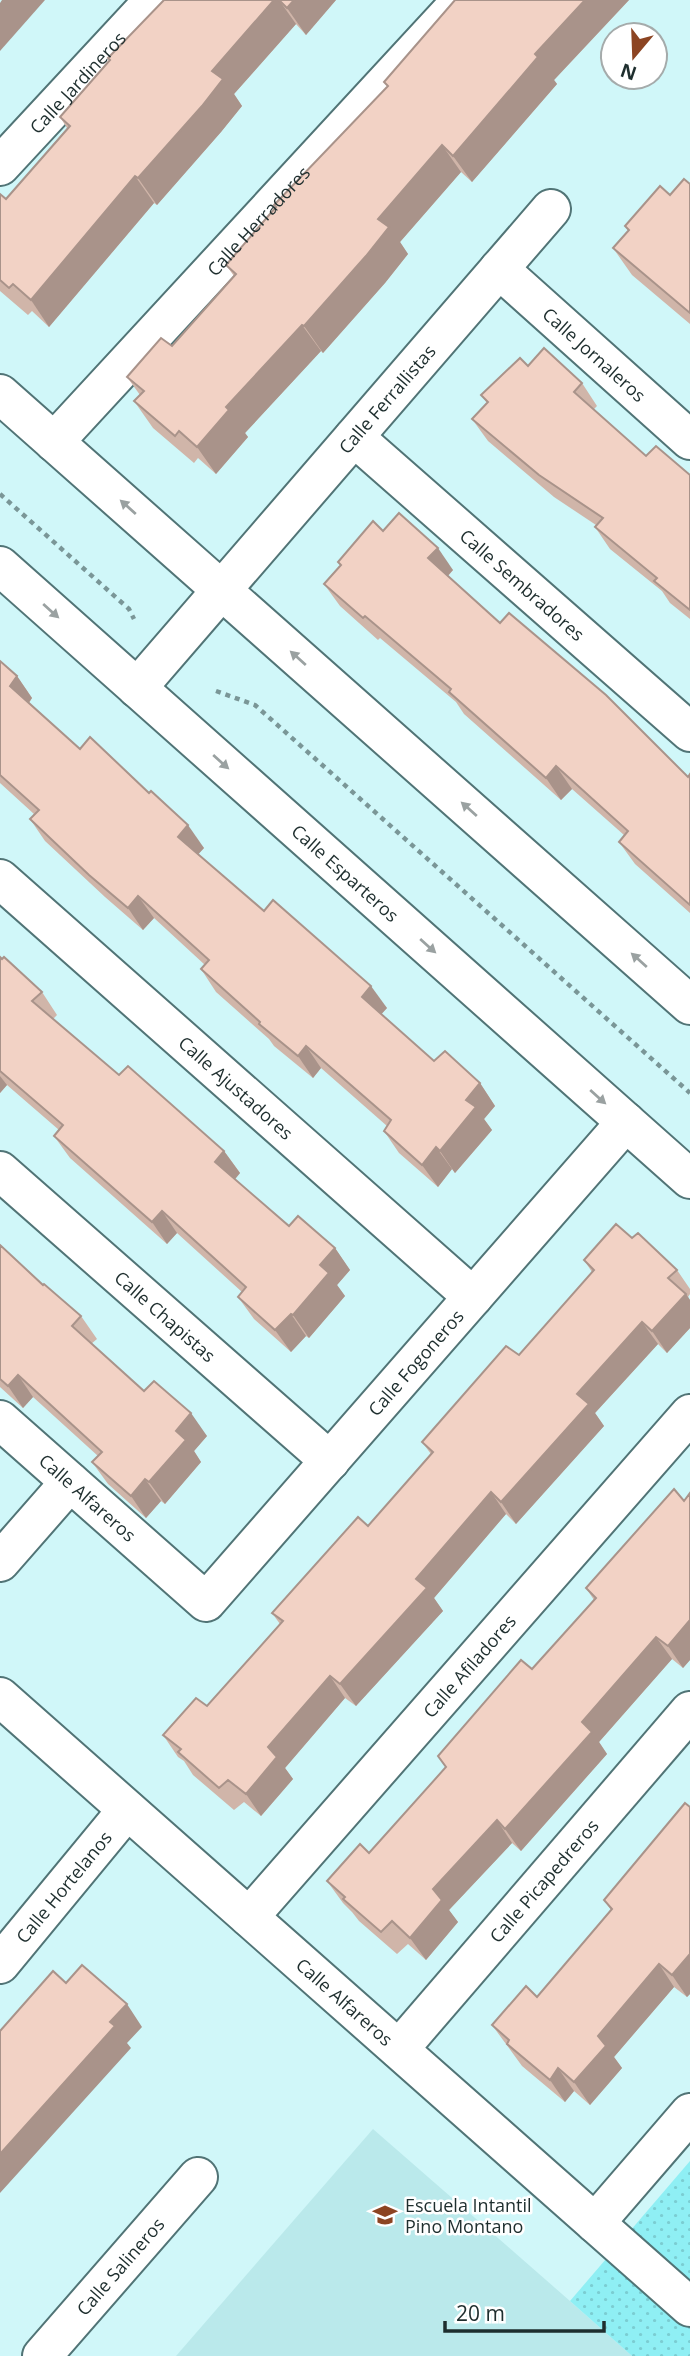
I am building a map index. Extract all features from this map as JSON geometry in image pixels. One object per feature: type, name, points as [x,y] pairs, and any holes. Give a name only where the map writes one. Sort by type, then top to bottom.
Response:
[{"type":"street","name":"Calle Jardineros","points":[[0,166],[154,0]]},
{"type":"street","name":"Calle Herradores","points":[[54,442],[462,0]]},
{"type":"street","name":"Calle Ferrallistas","points":[[137,688],[551,209]]},
{"type":"street","name":"Calle Jornaleros","points":[[499,269],[690,440]]},
{"type":"street","points":[[0,394],[690,1005]]},
{"type":"street","name":"Calle Sembradores","points":[[354,437],[690,732]]},
{"type":"street","name":"Calle Esparteros","points":[[0,566],[690,1179]]},
{"type":"street","name":"Calle Ajustadores","points":[[0,879],[473,1297]]},
{"type":"street","name":"Calle Fogoneros","points":[[206,1602],[626,1122]]},
{"type":"street","name":"Calle Chapistas","points":[[0,1171],[330,1461]]},
{"type":"street","name":"Calle Afiladores","points":[[249,1917],[690,1414]]},
{"type":"street","name":"Calle Alfareros","points":[[0,1420],[206,1602]]},
{"type":"street","points":[[0,1562],[70,1482]]},
{"type":"street","name":"Calle Alfareros","points":[[0,1697],[690,2306]]},
{"type":"street","name":"Calle Picapedreros","points":[[399,2049],[690,1711]]},
{"type":"street","name":"Calle Hortelanos","points":[[0,1964],[127,1810]]},
{"type":"street","points":[[595,2223],[690,2113]]},
{"type":"street","name":"Calle Salineros","points":[[42,2356],[198,2177]]},
{"type":"path","points":[[0,494],[129,609],[138,626]]},
{"type":"path","points":[[212,690],[255,705],[690,1093]]},
{"type":"shaded area","name":"Escuela Intantil Pino Montano","points":[[373,2129],[570,2301],[632,2356],[176,2356]]},
{"type":"shaded area","points":[[690,2161],[690,2356],[632,2356],[570,2301]]},
{"type":"building","points":[[164,0],[274,0],[212,71],[223,79],[202,106],[138,178],[135,176],[31,300],[13,284],[9,288],[0,280],[0,194],[6,199],[70,126],[60,117],[110,60],[108,58]]},
{"type":"building","points":[[279,0],[294,0],[287,8]]},
{"type":"building","points":[[455,0],[585,0],[535,54],[538,57],[453,156],[442,145],[378,219],[389,227],[366,256],[304,326],[302,325],[226,407],[229,410],[197,447],[179,431],[175,436],[134,401],[144,391],[127,377],[161,338],[172,346],[236,274],[226,265],[276,207],[274,205],[388,86],[384,82]]},
{"type":"building","points":[[684,179],[690,184],[690,313],[613,248],[629,230],[625,226],[660,186],[670,195]]},
{"type":"building","points":[[544,348],[582,383],[574,392],[646,456],[656,446],[690,475],[690,610],[654,581],[657,578],[595,527],[603,518],[539,475],[472,419],[488,402],[481,395],[520,358],[528,366]]},
{"type":"building","points":[[399,513],[438,548],[428,558],[500,623],[509,613],[606,695],[688,777],[690,774],[690,905],[619,842],[628,831],[556,766],[546,778],[449,692],[451,689],[324,584],[341,565],[338,562],[373,521],[383,531]]},
{"type":"building","points":[[0,661],[17,676],[10,686],[80,749],[90,737],[149,793],[151,791],[188,825],[178,837],[264,911],[273,900],[371,986],[362,997],[434,1061],[445,1051],[480,1083],[466,1100],[476,1107],[440,1151],[436,1147],[422,1165],[384,1131],[391,1120],[306,1046],[298,1056],[259,1024],[260,1022],[201,969],[209,960],[138,896],[128,908],[30,819],[39,810],[0,775]]},
{"type":"building","points":[[0,957],[4,957],[42,992],[32,1001],[119,1075],[128,1066],[224,1151],[215,1162],[289,1226],[298,1216],[335,1248],[320,1265],[329,1273],[293,1315],[275,1330],[238,1297],[246,1287],[162,1211],[152,1222],[54,1136],[63,1125],[0,1071]]},
{"type":"building","points":[[616,1224],[632,1238],[638,1233],[677,1270],[668,1278],[686,1294],[652,1331],[642,1322],[577,1394],[589,1404],[501,1502],[491,1492],[416,1579],[427,1588],[340,1684],[330,1676],[268,1747],[277,1757],[246,1794],[228,1780],[219,1788],[178,1752],[181,1749],[163,1735],[196,1698],[207,1706],[283,1621],[272,1613],[358,1517],[368,1526],[433,1452],[422,1442],[506,1346],[519,1355],[594,1270],[584,1260]]},
{"type":"building","points":[[0,1245],[81,1316],[72,1326],[144,1391],[154,1381],[191,1413],[176,1431],[186,1440],[149,1482],[145,1479],[131,1496],[92,1462],[102,1452],[18,1375],[8,1386],[0,1379]]},
{"type":"building","points":[[674,1489],[684,1501],[690,1493],[690,1620],[668,1646],[656,1637],[582,1722],[592,1732],[505,1829],[497,1820],[433,1889],[442,1900],[410,1938],[392,1921],[381,1932],[343,1899],[345,1897],[327,1881],[360,1844],[369,1853],[446,1767],[438,1756],[521,1660],[532,1669],[596,1598],[586,1588]]},
{"type":"building","points":[[685,1803],[690,1807],[690,1954],[672,1975],[659,1964],[598,2036],[606,2046],[574,2082],[558,2068],[550,2080],[507,2044],[509,2040],[492,2025],[526,1986],[537,1997],[612,1909],[604,1900]]},
{"type":"building","points":[[82,1965],[127,2004],[110,2022],[115,2026],[0,2154],[0,2031],[53,1971],[66,1983]]},
{"type":"place","name":"Escuela Intantil Pino Montano","points":[[385,2215]]}]
